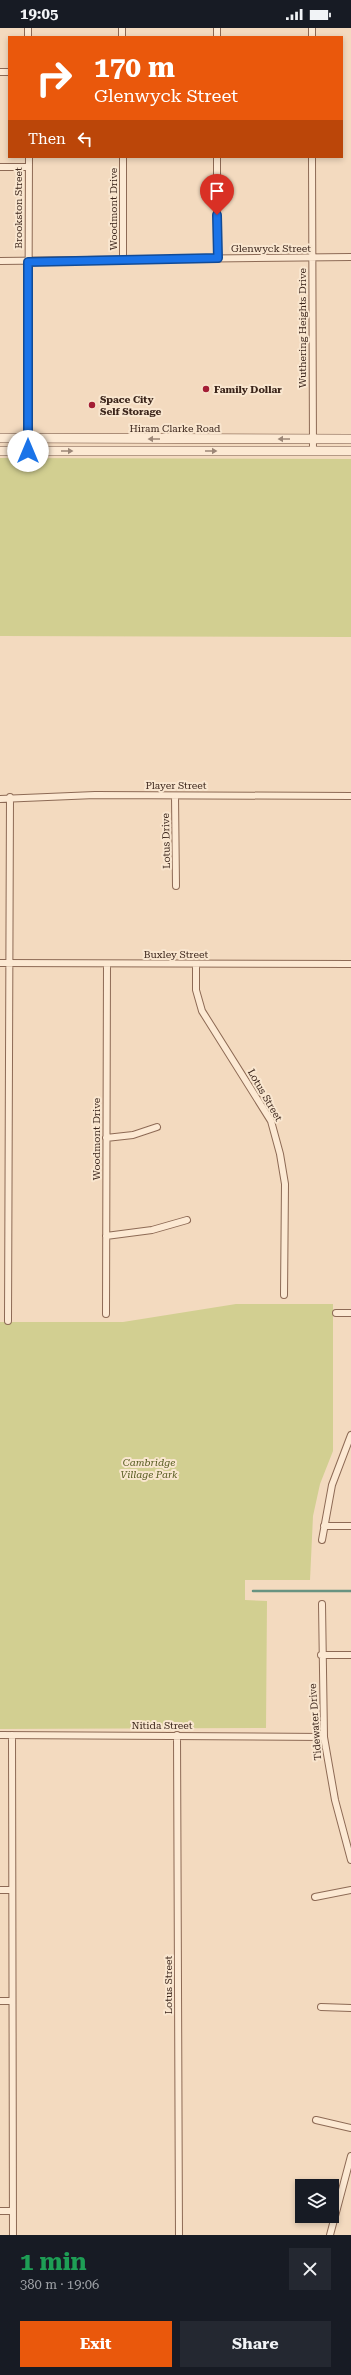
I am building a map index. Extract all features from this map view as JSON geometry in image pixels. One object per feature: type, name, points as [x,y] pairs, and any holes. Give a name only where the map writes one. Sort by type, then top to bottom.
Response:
[{"type":"main road","name":"Hiram Clarke Road","points":[[0,438],[351,438]]},
{"type":"main road","points":[[169,439],[169,451]]},
{"type":"main road","points":[[0,450],[351,451]]},
{"type":"street","name":"Brookston Street","points":[[28,451],[29,158]]},
{"type":"street","name":"Woodmont Drive","points":[[123,158],[123,260]]},
{"type":"street","points":[[217,158],[218,258]]},
{"type":"street","name":"Wuthering Heights Drive","points":[[312,158],[313,451]]},
{"type":"street","points":[[0,167],[29,167]]},
{"type":"street","name":"Glenwyck Street","points":[[0,262],[218,258],[351,258]]},
{"type":"street","name":"Player Street","points":[[0,799],[10,797],[95,794],[175,796],[351,796]]},
{"type":"street","name":"Lotus Drive","points":[[175,796],[176,886]]},
{"type":"street","points":[[8,1321],[10,797]]},
{"type":"street","name":"Buxley Street","points":[[0,964],[351,964]]},
{"type":"street","name":"Woodmont Drive","points":[[106,1314],[107,964]]},
{"type":"street","name":"Lotus Street","points":[[196,964],[196,990],[202,1011],[271,1121],[280,1154],[284,1184],[284,1295]]},
{"type":"street","points":[[106,1138],[133,1135],[158,1127]]},
{"type":"street","points":[[106,1236],[152,1230],[187,1220]]},
{"type":"street","points":[[336,1313],[351,1313]]},
{"type":"street","points":[[322,1540],[332,1485],[351,1435]]},
{"type":"street","points":[[324,1526],[351,1526]]},
{"type":"street","name":"Tidewater Drive","points":[[322,1604],[321,1656],[324,1737],[335,1800],[351,1860]]},
{"type":"street","points":[[321,1656],[351,1655]]},
{"type":"street","name":"Nitida Street","points":[[0,1735],[324,1737]]},
{"type":"street","points":[[12,1735],[13,2235]]},
{"type":"street","name":"Lotus Street","points":[[177,1735],[179,2235]]},
{"type":"street","points":[[0,1890],[12,1890]]},
{"type":"street","points":[[315,1897],[351,1890]]},
{"type":"street","points":[[0,2002],[12,2001]]},
{"type":"street","points":[[321,2007],[351,2008]]},
{"type":"street","points":[[316,2120],[351,2128]]},
{"type":"street","points":[[330,2235],[351,2156]]},
{"type":"street","points":[[0,2211],[12,2211]]},
{"type":"green space","points":[[0,458],[351,459],[351,637],[0,636]]},
{"type":"green space","name":"Cambridge Village Park","points":[[236,1304],[333,1304],[333,1451],[320,1484],[313,1516],[310,1580],[245,1580],[245,1600],[267,1601],[266,1728],[0,1729],[0,1322],[123,1322]]},
{"type":"waterway","points":[[253,1591],[351,1591]]},
{"type":"place","name":"Family Dollar","points":[[206,389]]},
{"type":"place","name":"Space City Self Storage","points":[[92,405]]},
{"type":"route","points":[[28,451],[28,262],[218,258],[217,215]]}]
